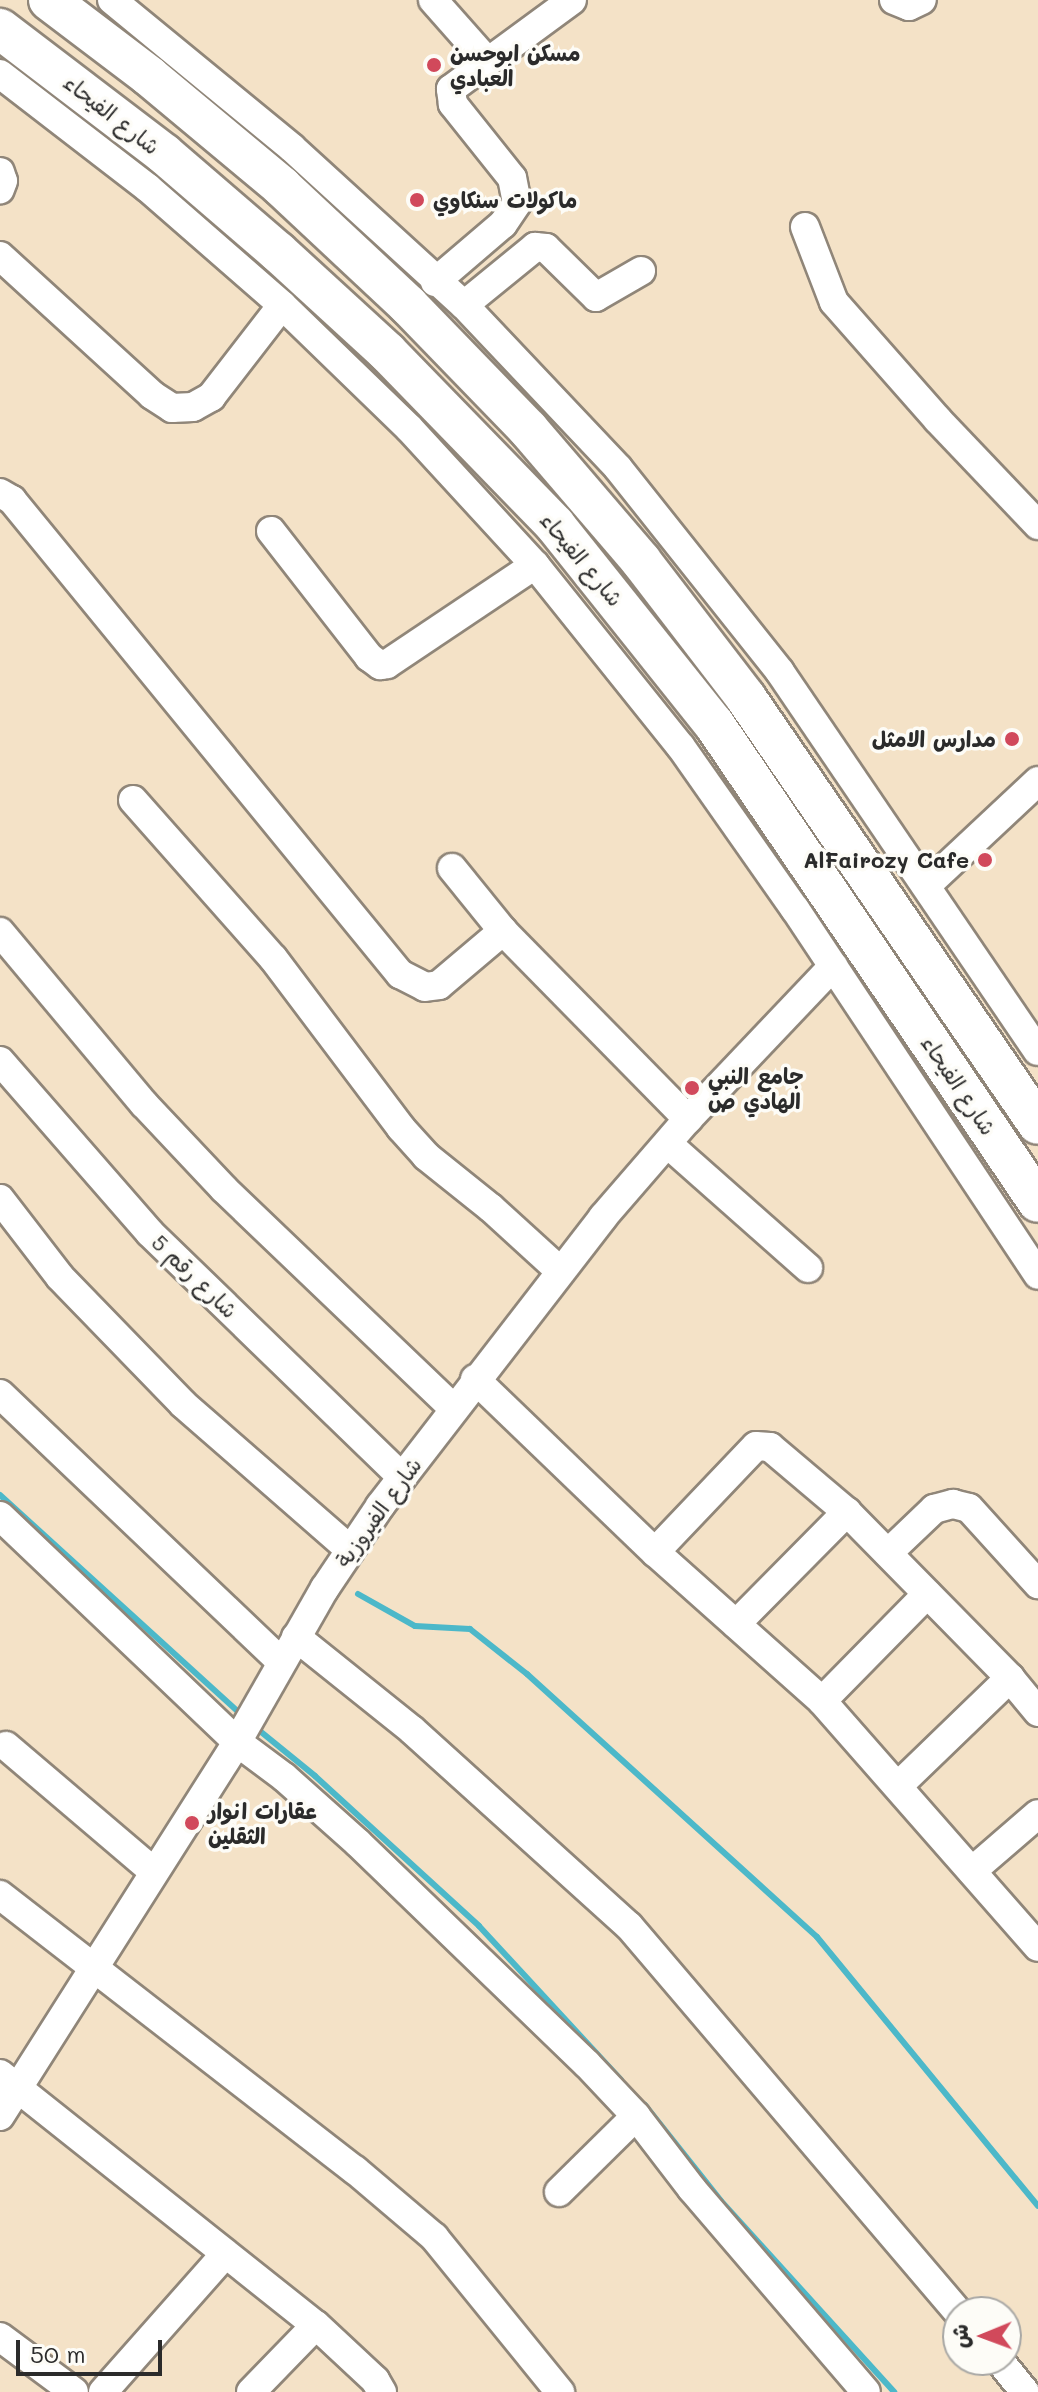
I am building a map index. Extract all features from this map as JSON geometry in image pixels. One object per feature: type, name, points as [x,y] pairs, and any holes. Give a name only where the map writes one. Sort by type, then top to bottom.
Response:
[{"type":"highway","name":"شارع الفيحاء","points":[[75,8],[282,187],[459,356],[585,494],[746,698],[1038,1124]]},
{"type":"highway","name":"شارع الفيحاء","points":[[0,29],[24,76],[221,202],[429,393],[555,525],[714,724],[1038,1202]]},
{"type":"highway","points":[[878,966],[914,941]]},
{"type":"street","points":[[112,0],[292,148],[435,282],[464,305],[618,468],[780,672],[1038,1051]]},
{"type":"street","points":[[433,0],[487,61]]},
{"type":"street","points":[[435,282],[503,224],[517,203],[518,190],[512,178],[450,99],[451,89],[572,0]]},
{"type":"street","points":[[894,0],[909,6],[922,0]]},
{"type":"street","points":[[24,76],[282,305],[409,428],[535,565],[681,747],[833,966],[1038,1274]]},
{"type":"street","points":[[0,172],[3,181],[0,189]]},
{"type":"street","points":[[805,227],[834,302],[938,420],[1038,525]]},
{"type":"street","points":[[464,305],[535,247],[546,248],[596,297],[641,271]]},
{"type":"street","points":[[0,256],[152,395],[172,408],[193,407],[211,397],[282,305]]},
{"type":"street","points":[[0,493],[12,500],[400,974],[425,987],[439,985],[503,931]]},
{"type":"street","points":[[271,531],[369,657],[380,665],[535,565]]},
{"type":"street","points":[[746,698],[780,672]]},
{"type":"street","points":[[681,747],[714,724]]},
{"type":"street","points":[[927,885],[1038,781]]},
{"type":"street","points":[[133,800],[273,958],[401,1128],[426,1156],[491,1208],[560,1271]]},
{"type":"street","points":[[452,868],[503,931],[688,1119]]},
{"type":"street","points":[[0,932],[144,1104],[224,1189],[453,1408]]},
{"type":"street","name":"شارع الفيروزية","points":[[0,2116],[9,2082],[94,1968],[244,1728],[349,1549],[475,1379],[560,1271],[688,1119],[833,966]]},
{"type":"street","name":"شارع رقم 5","points":[[0,1061],[150,1233],[402,1477]]},
{"type":"street","points":[[668,1144],[808,1268]]},
{"type":"street","points":[[0,1199],[60,1277],[183,1404],[349,1549]]},
{"type":"street","points":[[475,1379],[655,1552],[822,1701],[1038,1947]]},
{"type":"street","points":[[0,1394],[281,1662]]},
{"type":"street","points":[[655,1552],[756,1446],[777,1450],[888,1553],[1010,1678],[1038,1712]]},
{"type":"street","points":[[888,1553],[934,1509],[953,1504],[969,1508],[1038,1584]]},
{"type":"street","points":[[736,1624],[847,1512]]},
{"type":"street","points":[[0,1516],[244,1728],[284,1777],[358,1843],[587,2064],[636,2116],[692,2189],[866,2392]]},
{"type":"street","points":[[822,1701],[927,1594]]},
{"type":"street","points":[[296,1637],[412,1730],[629,1926],[944,2296]]},
{"type":"street","points":[[898,1786],[1010,1678]]},
{"type":"street","points":[[6,1746],[153,1871]]},
{"type":"street","points":[[972,1871],[1038,1814]]},
{"type":"street","points":[[0,1895],[355,2170],[434,2237],[560,2392]]},
{"type":"street","points":[[9,2082],[316,2325],[375,2380],[382,2392]]},
{"type":"street","points":[[559,2192],[636,2116]]},
{"type":"street","points":[[103,2392],[224,2255]]},
{"type":"street","points":[[251,2392],[316,2325]]},
{"type":"street","points":[[0,2337],[74,2392]]},
{"type":"street","points":[[1012,2376],[1025,2392]]},
{"type":"waterway","points":[[0,1495],[244,1717]]},
{"type":"waterway","points":[[358,1594],[415,1626],[470,1629],[527,1674],[817,1937],[1038,2206]]},
{"type":"waterway","points":[[255,1727],[315,1776],[479,1926],[621,2080]]},
{"type":"waterway","points":[[645,2105],[721,2201],[894,2392]]},
{"type":"place","name":"مسكن ابوحسن العبادي","points":[[434,65]]},
{"type":"place","name":"ماكولات سنكاوي","points":[[417,200]]},
{"type":"place","name":"مدارس الامثل","points":[[1012,739]]},
{"type":"place","name":"AlFairozy Cafe","points":[[985,860]]},
{"type":"place","name":"جامع النبي الهادي ص","points":[[692,1088]]},
{"type":"place","name":"عقارات انوار الثقلين","points":[[192,1823]]}]
